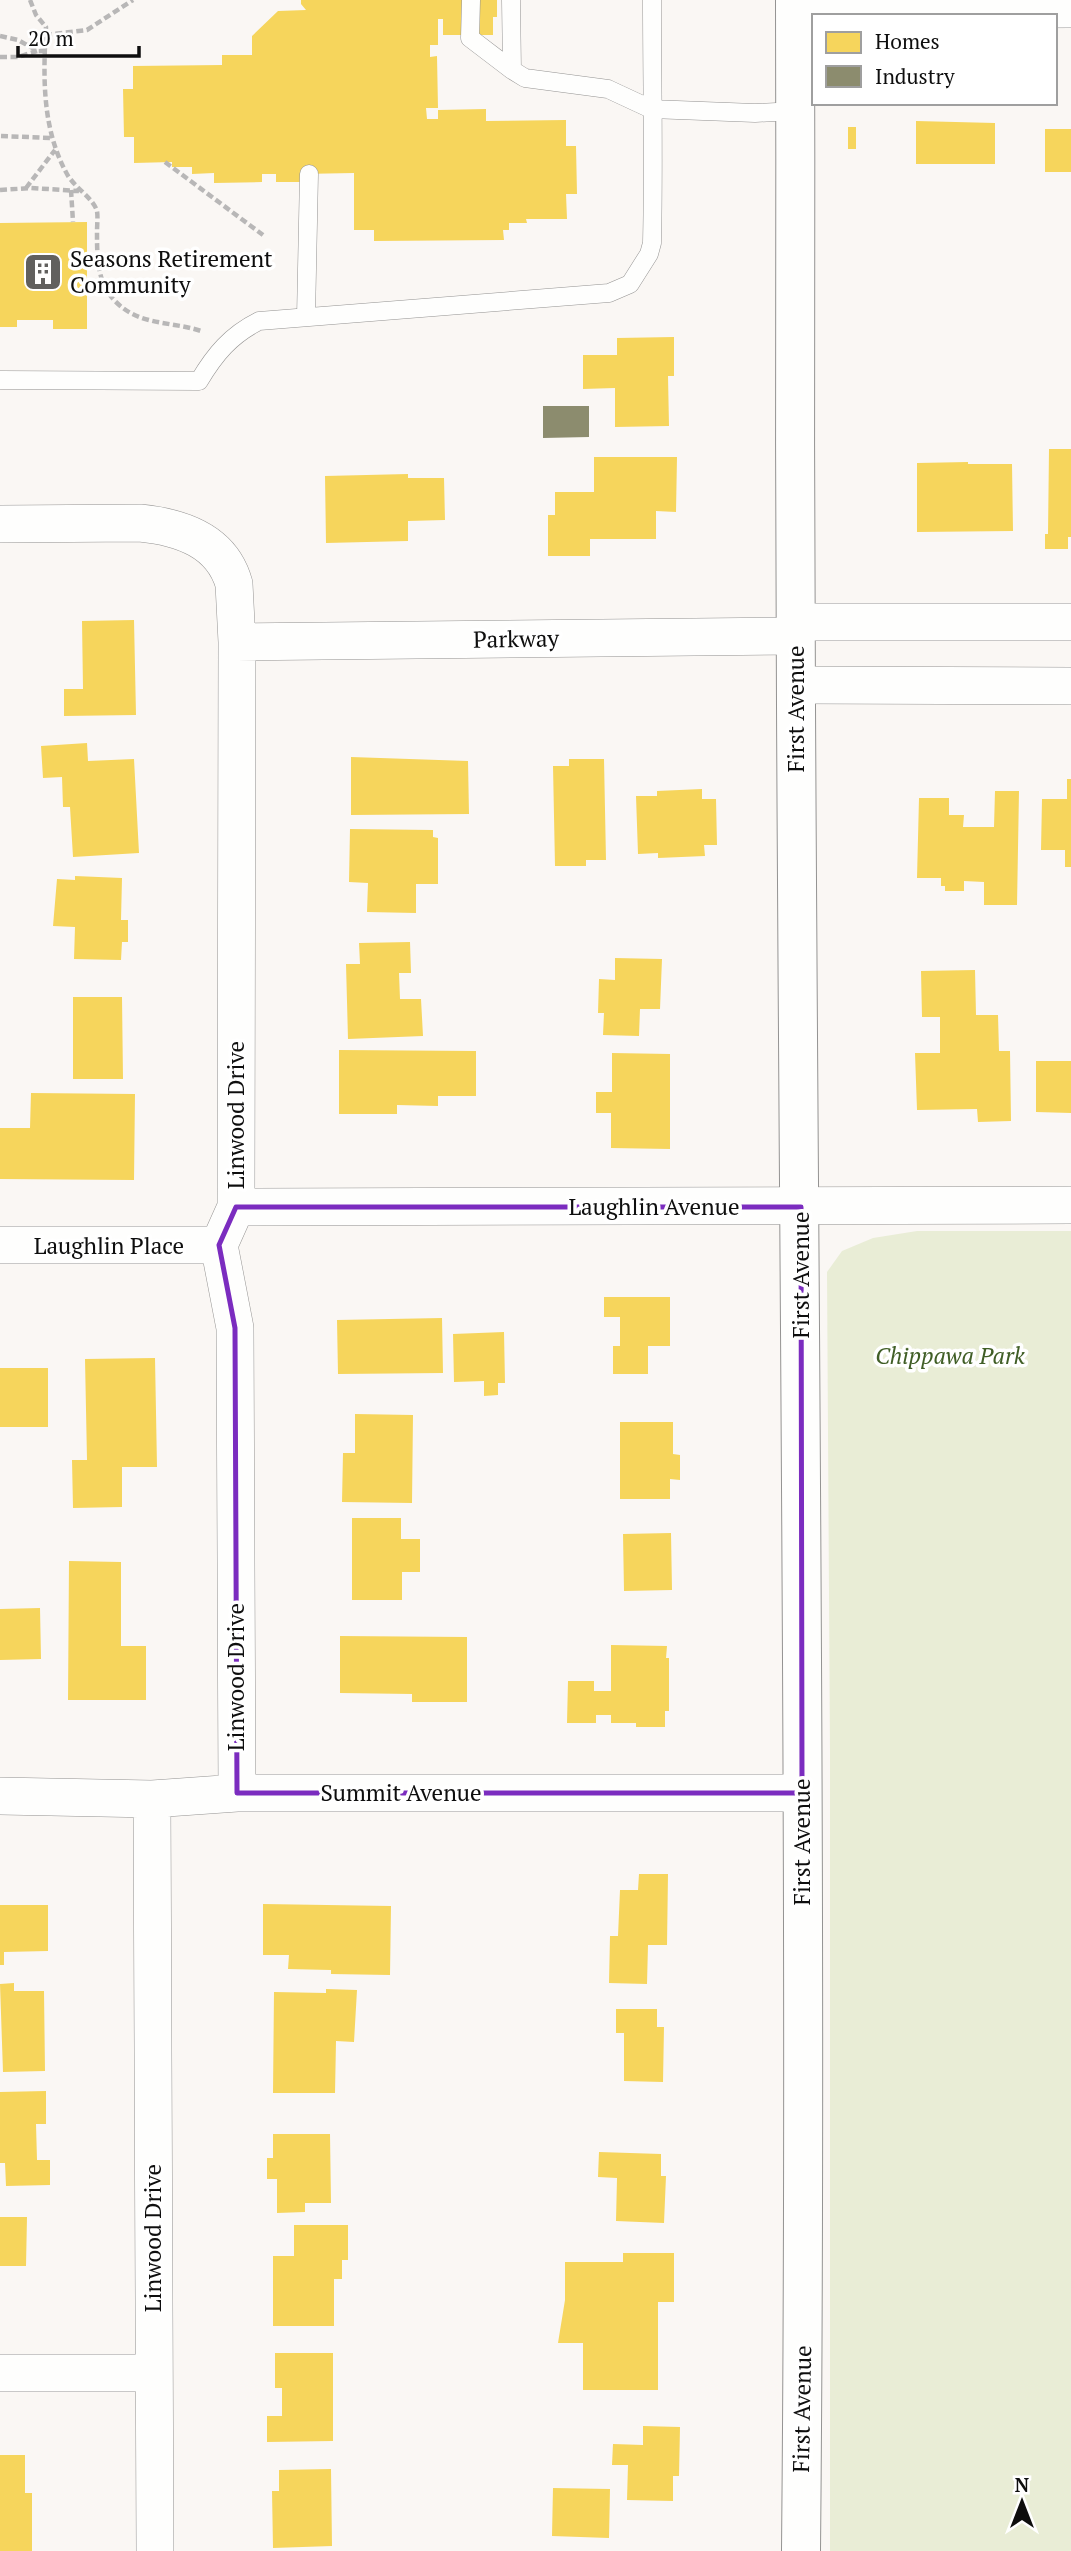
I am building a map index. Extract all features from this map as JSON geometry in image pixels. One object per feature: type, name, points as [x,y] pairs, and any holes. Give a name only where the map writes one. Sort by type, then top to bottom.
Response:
[{"type":"street","points":[[795,5],[1071,9]]},
{"type":"street","name":"First Avenue","points":[[795,5],[804,2281],[800,2551]]},
{"type":"street","name":"Linwood Drive","points":[[0,524],[140,523],[163,526],[195,535],[206,542],[232,575],[234,584],[237,642],[236,1207],[219,1245],[235,1328],[237,1793]]},
{"type":"street","name":"Parkway","points":[[237,642],[1071,622]]},
{"type":"street","points":[[796,685],[1071,686]]},
{"type":"street","name":"Laughlin Avenue","points":[[236,1207],[1071,1205]]},
{"type":"street","name":"Laughlin Place","points":[[0,1245],[219,1245]]},
{"type":"street","name":"Summit Avenue","points":[[0,1796],[152,1799],[237,1793],[802,1793]]},
{"type":"street","name":"Linwood Drive","points":[[152,1799],[155,2551]]},
{"type":"street","points":[[0,2373],[153,2373]]},
{"type":"lane","points":[[471,0],[470,38],[525,78],[608,89],[651,109],[755,113],[796,111]]},
{"type":"lane","points":[[511,0],[512,70]]},
{"type":"lane","points":[[0,380],[199,381],[212,359],[228,341],[259,321],[609,293],[630,284],[649,254],[652,243],[652,0]]},
{"type":"lane","points":[[306,317],[309,174]]},
{"type":"path","points":[[30,0],[36,15],[46,27],[44,95],[51,138],[71,182],[93,202],[97,212],[97,257],[106,290],[115,301],[136,317],[185,326],[228,341]]},
{"type":"path","points":[[45,35],[87,30],[133,0]]},
{"type":"path","points":[[0,36],[18,40],[38,51]]},
{"type":"path","points":[[0,57],[18,57],[45,51]]},
{"type":"path","points":[[1,136],[51,138]]},
{"type":"path","points":[[26,188],[55,150]]},
{"type":"path","points":[[165,162],[263,235]]},
{"type":"path","points":[[0,190],[26,188],[80,191]]},
{"type":"path","points":[[71,190],[73,222]]},
{"type":"highlighted area","points":[[236,1207],[801,1207],[802,1793],[237,1793],[235,1328],[219,1245]]},
{"type":"green space","name":"Chippawa Park","points":[[917,1231],[1071,1231],[1071,2551],[830,2551],[827,1272],[842,1251],[873,1238]]},
{"type":"building: Homes","points":[[301,0],[497,0],[493,35],[443,35],[443,19],[438,19],[438,45],[430,45],[430,57],[437,56],[438,108],[426,108],[427,119],[438,119],[438,110],[486,109],[486,121],[566,120],[566,146],[576,146],[577,194],[566,194],[567,219],[526,219],[527,223],[509,223],[509,230],[503,230],[504,240],[374,241],[374,230],[354,230],[354,173],[301,174],[301,182],[276,182],[276,174],[262,174],[262,182],[214,183],[214,173],[192,174],[192,167],[172,167],[172,162],[134,163],[134,137],[124,137],[123,89],[133,89],[133,66],[222,65],[222,55],[252,55],[252,36],[278,11],[306,10]]},
{"type":"building: Homes","points":[[916,121],[995,123],[995,164],[916,164]]},
{"type":"building: Homes","points":[[848,127],[856,127],[856,149],[848,149]]},
{"type":"building: Homes","points":[[1045,129],[1071,129],[1071,172],[1045,172]]},
{"type":"building: Homes","name":"Seasons Retirement Community","points":[[87,222],[87,329],[53,329],[53,320],[17,320],[17,327],[0,327],[0,223]]},
{"type":"building: Homes","points":[[674,337],[674,376],[668,376],[669,426],[615,427],[615,388],[583,389],[583,355],[617,355],[617,338]]},
{"type":"building: Homes","points":[[1049,449],[1071,449],[1071,537],[1068,537],[1068,549],[1045,549],[1045,534],[1048,534]]},
{"type":"building: Homes","points":[[594,457],[677,457],[676,512],[656,511],[656,539],[590,539],[590,556],[548,556],[548,515],[555,515],[555,492],[594,492]]},
{"type":"building: Homes","points":[[917,463],[1012,464],[1013,531],[917,532]]},
{"type":"building: Homes","points":[[408,474],[408,478],[444,478],[445,520],[408,521],[408,541],[326,543],[325,476]]},
{"type":"building: Homes","points":[[134,620],[136,715],[64,716],[64,689],[83,689],[82,621]]},
{"type":"building: Homes","points":[[87,743],[88,761],[134,759],[139,853],[73,857],[70,807],[63,807],[62,777],[43,778],[41,746]]},
{"type":"building: Homes","points":[[351,757],[468,761],[469,814],[351,815]]},
{"type":"building: Homes","points":[[569,759],[604,759],[606,860],[586,860],[586,866],[555,866],[553,766],[569,766]]},
{"type":"building: Homes","points":[[1067,779],[1071,779],[1071,867],[1065,867],[1065,850],[1041,850],[1042,799],[1067,799]]},
{"type":"building: Homes","points":[[702,789],[702,799],[716,799],[717,845],[704,845],[705,856],[658,858],[658,853],[638,854],[636,796],[657,796],[657,791]]},
{"type":"building: Homes","points":[[995,791],[1019,791],[1017,905],[984,905],[984,882],[964,881],[964,891],[945,891],[945,886],[941,886],[941,878],[917,878],[919,798],[949,798],[949,815],[964,815],[963,827],[994,827]]},
{"type":"building: Homes","points":[[350,829],[433,830],[433,837],[438,838],[438,884],[416,884],[416,913],[367,912],[368,883],[349,882]]},
{"type":"building: Homes","points":[[75,876],[122,878],[121,920],[128,920],[128,942],[122,942],[121,960],[74,959],[75,927],[53,926],[57,879],[75,880]]},
{"type":"building: Homes","points":[[410,942],[411,973],[399,973],[400,999],[421,999],[423,1036],[348,1039],[346,964],[360,964],[359,943]]},
{"type":"building: Homes","points":[[615,958],[662,959],[660,1009],[640,1009],[639,1036],[603,1035],[604,1013],[598,1013],[599,979],[615,980]]},
{"type":"building: Homes","points":[[975,970],[976,1015],[998,1015],[999,1051],[1010,1051],[1011,1121],[978,1122],[977,1109],[917,1110],[915,1053],[940,1053],[940,1017],[922,1017],[921,971]]},
{"type":"building: Homes","points":[[73,997],[122,997],[123,1079],[73,1079]]},
{"type":"building: Homes","points":[[339,1050],[476,1051],[476,1096],[438,1096],[438,1106],[397,1105],[397,1114],[339,1114]]},
{"type":"building: Homes","points":[[612,1053],[670,1054],[670,1149],[611,1148],[611,1113],[596,1113],[596,1092],[612,1092]]},
{"type":"building: Homes","points":[[1036,1061],[1071,1061],[1071,1113],[1036,1112]]},
{"type":"building: Homes","points":[[31,1093],[135,1094],[134,1180],[0,1179],[0,1128],[30,1128]]},
{"type":"building: Homes","points":[[604,1297],[670,1297],[670,1346],[648,1346],[648,1374],[613,1374],[613,1346],[620,1346],[620,1317],[604,1317]]},
{"type":"building: Homes","points":[[442,1318],[443,1373],[338,1374],[337,1320]]},
{"type":"building: Homes","points":[[504,1332],[505,1383],[498,1383],[498,1395],[484,1396],[484,1381],[454,1382],[453,1334]]},
{"type":"building: Homes","points":[[155,1358],[157,1467],[122,1467],[122,1507],[73,1508],[72,1460],[87,1460],[85,1359]]},
{"type":"building: Homes","points":[[0,1368],[48,1368],[48,1427],[0,1427]]},
{"type":"building: Homes","points":[[355,1414],[413,1415],[412,1503],[342,1502],[343,1453],[355,1453]]},
{"type":"building: Homes","points":[[620,1422],[673,1422],[673,1454],[680,1455],[680,1480],[670,1479],[670,1499],[620,1499]]},
{"type":"building: Homes","points":[[352,1518],[401,1518],[401,1539],[420,1539],[420,1572],[402,1572],[402,1600],[352,1600]]},
{"type":"building: Homes","points":[[671,1533],[672,1590],[624,1591],[623,1534]]},
{"type":"building: Homes","points":[[69,1561],[121,1562],[121,1646],[146,1646],[146,1700],[68,1700]]},
{"type":"building: Homes","points":[[40,1608],[41,1659],[0,1660],[0,1609]]},
{"type":"building: Homes","points":[[340,1636],[467,1637],[467,1702],[412,1702],[412,1694],[340,1693]]},
{"type":"building: Homes","points":[[611,1645],[667,1646],[669,1711],[665,1711],[665,1727],[636,1727],[636,1723],[611,1723],[611,1715],[596,1715],[596,1723],[567,1723],[568,1681],[594,1681],[594,1691],[611,1691]]},
{"type":"building: Homes","points":[[639,1874],[668,1874],[667,1945],[648,1945],[647,1984],[609,1983],[610,1936],[618,1936],[620,1890],[638,1890]]},
{"type":"building: Homes","points":[[263,1904],[391,1906],[390,1975],[331,1974],[331,1970],[288,1969],[289,1955],[263,1955]]},
{"type":"building: Homes","points":[[0,1905],[48,1905],[48,1951],[4,1952],[4,1965],[0,1965]]},
{"type":"building: Homes","points":[[14,1983],[14,1991],[44,1991],[45,2071],[3,2072],[0,1984]]},
{"type":"building: Homes","points":[[326,1989],[357,1990],[354,2042],[336,2041],[335,2093],[273,2093],[274,1992],[326,1993]]},
{"type":"building: Homes","points":[[616,2009],[657,2009],[657,2027],[664,2027],[663,2082],[624,2081],[624,2033],[616,2033]]},
{"type":"building: Homes","points":[[46,2091],[46,2124],[36,2124],[37,2160],[50,2160],[50,2185],[6,2186],[5,2163],[0,2163],[0,2092]]},
{"type":"building: Homes","points":[[273,2134],[330,2134],[331,2203],[305,2203],[305,2212],[277,2213],[277,2179],[267,2179],[267,2158],[273,2158]]},
{"type":"building: Homes","points":[[599,2152],[661,2154],[661,2176],[666,2176],[664,2223],[616,2221],[617,2178],[598,2177]]},
{"type":"building: Homes","points":[[0,2217],[27,2217],[26,2266],[0,2266]]},
{"type":"building: Homes","points":[[294,2225],[348,2225],[348,2260],[342,2260],[342,2279],[334,2279],[334,2326],[273,2326],[273,2256],[294,2256]]},
{"type":"building: Homes","points":[[623,2253],[674,2253],[674,2302],[658,2302],[658,2390],[583,2390],[583,2343],[558,2343],[565,2300],[565,2262],[623,2262]]},
{"type":"building: Homes","points":[[275,2353],[333,2353],[333,2441],[267,2442],[267,2416],[282,2416],[282,2388],[275,2388]]},
{"type":"building: Homes","points":[[643,2426],[680,2427],[679,2476],[673,2476],[673,2501],[627,2500],[628,2465],[612,2465],[613,2444],[643,2445]]},
{"type":"building: Homes","points":[[0,2455],[25,2455],[25,2493],[32,2493],[32,2551],[0,2551]]},
{"type":"building: Homes","points":[[331,2469],[332,2546],[273,2548],[272,2491],[279,2491],[279,2470]]},
{"type":"building: Homes","points":[[553,2488],[610,2489],[609,2538],[552,2536]]},
{"type":"building: Industry","points":[[543,406],[589,406],[589,437],[543,438]]},
{"type":"place","name":"Seasons Retirement Community","points":[[43,272]]}]
